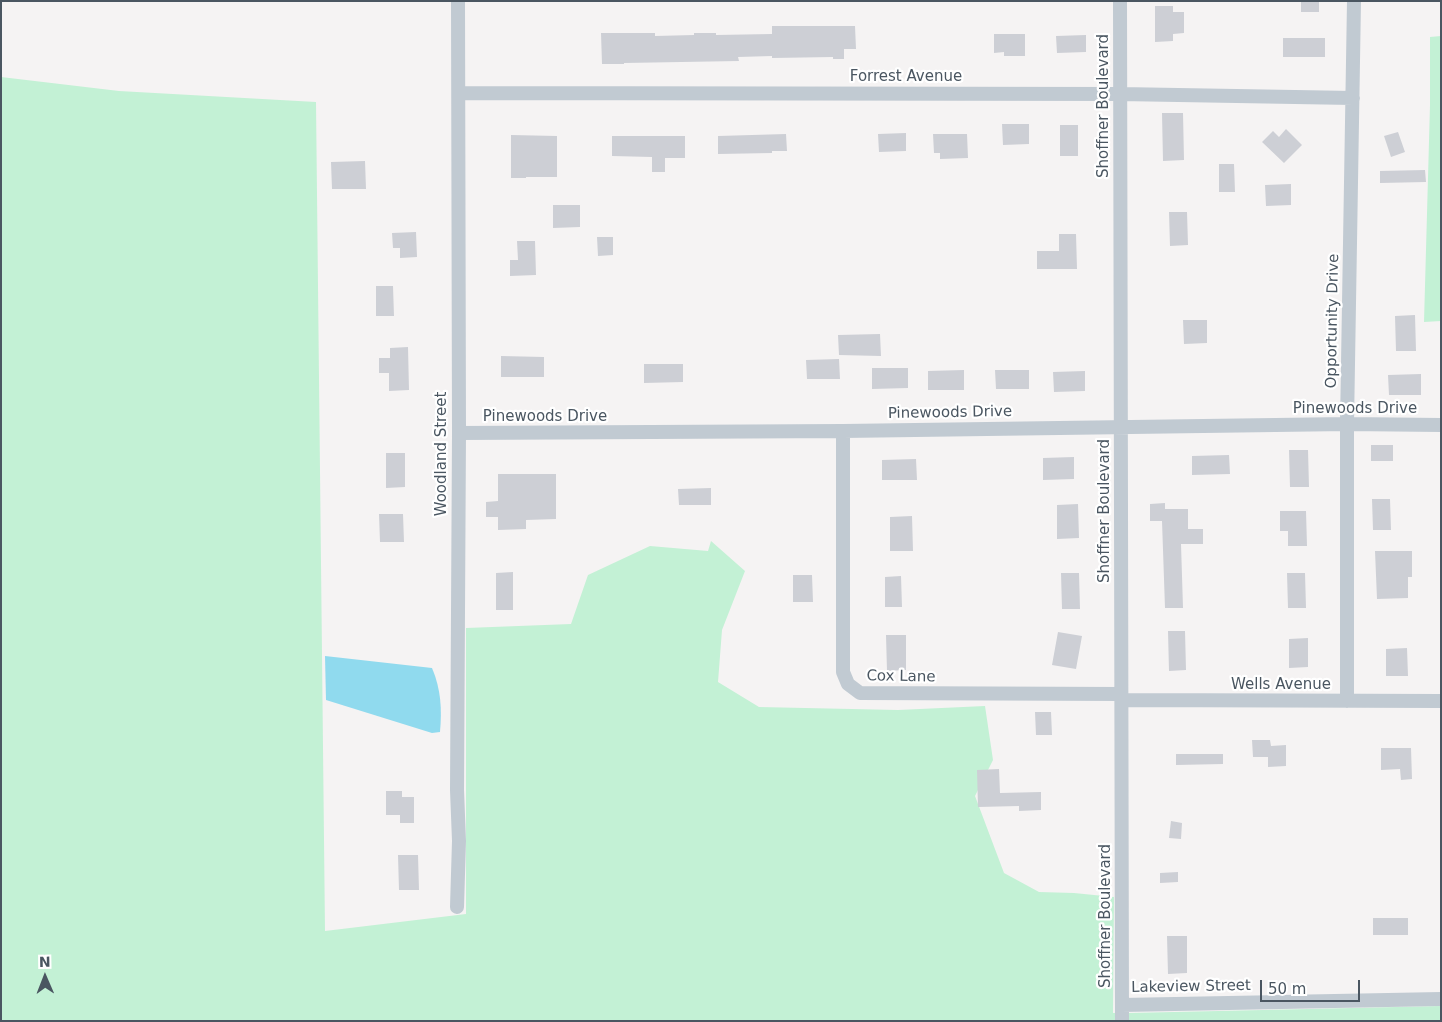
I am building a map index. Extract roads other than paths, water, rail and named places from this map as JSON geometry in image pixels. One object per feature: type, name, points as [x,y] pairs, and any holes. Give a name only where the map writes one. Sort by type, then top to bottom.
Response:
[{"type":"street","name":"Woodland Street","points":[[457,907],[458,1]]},
{"type":"street","name":"Shoffner Boulevard","points":[[1120,1],[1122,1021]]},
{"type":"street","name":"Opportunity Drive","points":[[1347,701],[1347,424],[1354,1]]},
{"type":"street","name":"Forrest Avenue","points":[[459,93],[1120,94],[1353,98]]},
{"type":"street","name":"Pinewoods Drive","points":[[459,433],[843,431],[1347,424],[1441,425]]},
{"type":"street","name":"Cox Lane","points":[[843,431],[843,672],[848,684],[860,693],[1122,697]]},
{"type":"street","name":"Wells Avenue","points":[[1122,697],[1441,701]]},
{"type":"street","name":"Lakeview Street","points":[[1122,1005],[1441,999]]},
{"type":"water","points":[[325,656],[432,668],[440,699],[440,732],[432,733],[326,700]]}]
